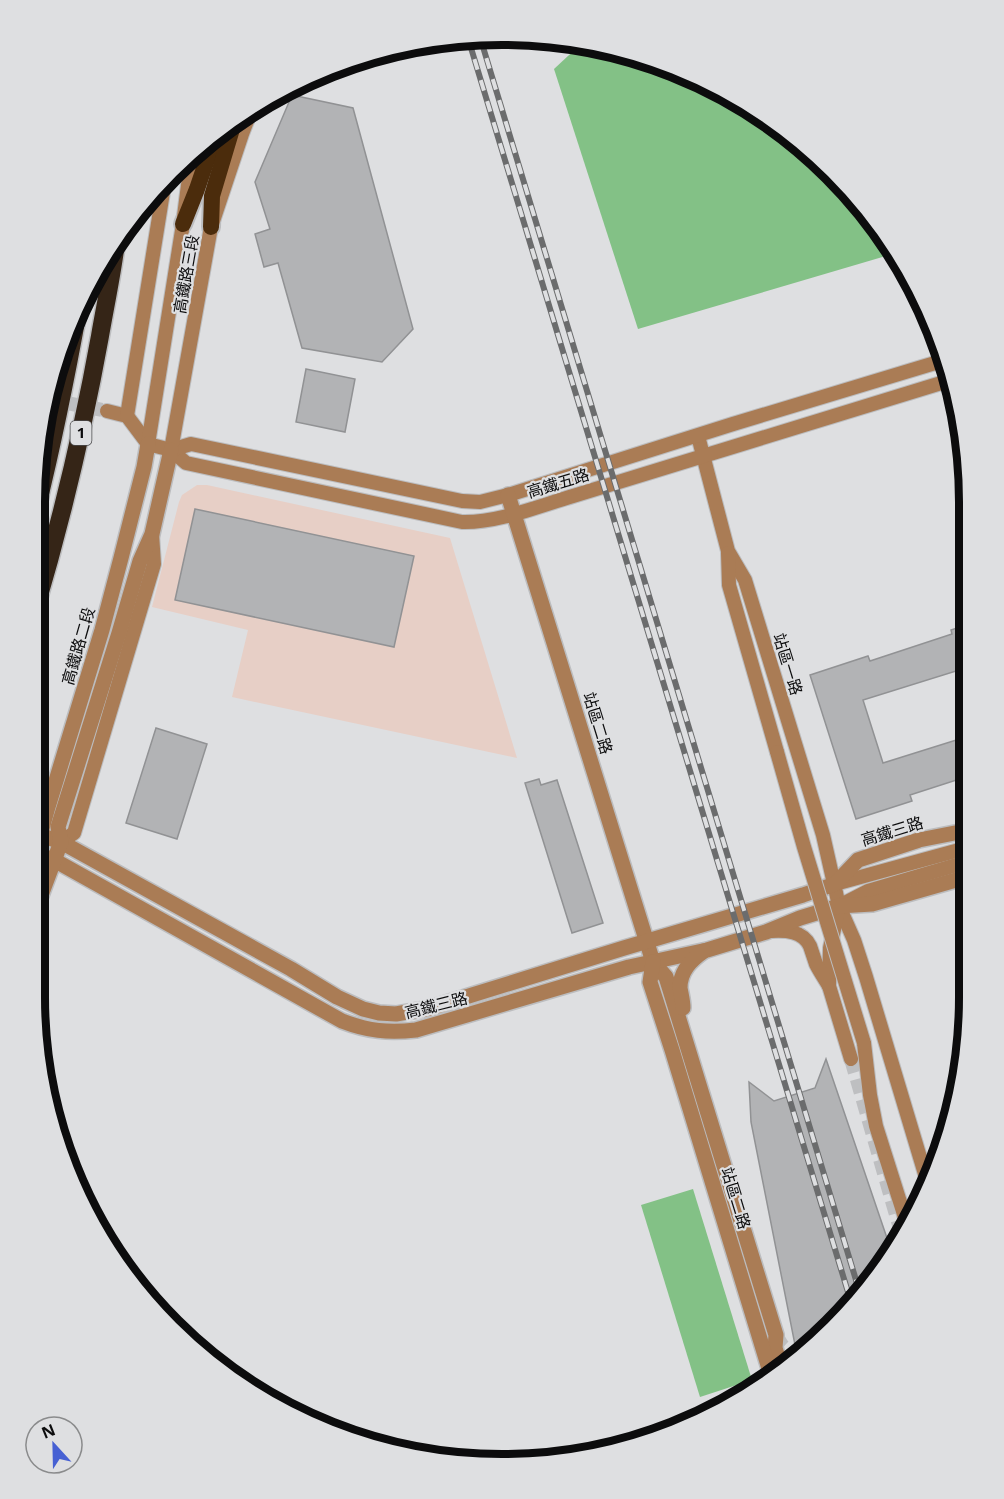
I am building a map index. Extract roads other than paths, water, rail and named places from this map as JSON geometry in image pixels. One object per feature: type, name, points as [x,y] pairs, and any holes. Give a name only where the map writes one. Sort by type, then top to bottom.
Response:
[{"type":"highway","points":[[211,227],[212,196],[230,134]]},
{"type":"highway","points":[[183,224],[209,151]]},
{"type":"highway","name":"1","points":[[45,575],[72,472],[113,262]]},
{"type":"highway","name":"1","points":[[47,463],[70,352]]},
{"type":"street","name":"高鐵路三段","points":[[171,450],[211,227],[246,123]]},
{"type":"street","name":"高鐵路三段","points":[[148,444],[188,185],[193,166]]},
{"type":"street","points":[[127,416],[162,196]]},
{"type":"street","name":"高鐵五路","points":[[171,450],[191,444],[462,501],[480,502],[937,362]]},
{"type":"street","name":"高鐵五路","points":[[148,444],[171,450],[186,464],[462,522],[476,522],[514,514],[943,383]]},
{"type":"street","points":[[106,411],[127,416],[148,444]]},
{"type":"street","name":"站區一路","points":[[698,436],[728,551],[745,580],[823,835],[839,906],[854,940],[924,1171]]},
{"type":"street","name":"高鐵路二段","points":[[45,815],[102,630],[148,444]]},
{"type":"street","points":[[45,884],[61,842],[58,827],[140,561],[152,534],[171,450]]},
{"type":"street","name":"站區二路","points":[[508,495],[646,941],[653,962],[666,977],[776,1335],[775,1348],[779,1361]]},
{"type":"street","points":[[728,551],[729,585],[804,847],[864,1043],[876,1126],[904,1215]]},
{"type":"street","name":"高鐵三路","points":[[835,884],[858,860],[920,840],[959,832]]},
{"type":"street","name":"高鐵三路","points":[[45,836],[61,842],[291,969],[337,998],[363,1009],[396,1014],[430,1008],[835,884],[959,851]]},
{"type":"street","name":"高鐵三路","points":[[45,857],[54,860],[342,1020],[360,1028],[399,1032],[416,1030],[653,962],[707,950],[839,906],[868,891],[959,864]]},
{"type":"street","name":"高鐵三路","points":[[839,906],[872,904],[959,879]]},
{"type":"street","name":"站區一路","points":[[839,906],[830,948],[829,986],[850,1059]]},
{"type":"street","points":[[766,932],[788,931],[804,938],[829,986]]},
{"type":"street","points":[[686,1041],[681,983],[687,966],[707,950]]},
{"type":"street","name":"站區二路","points":[[653,962],[650,982],[769,1368]]},
{"type":"street","points":[[839,1022],[841,1005],[851,996],[865,997],[871,1001],[876,1010]]},
{"type":"tunnel","points":[[57,401],[107,411]]},
{"type":"tunnel","points":[[851,1059],[899,1224]]},
{"type":"tunnel","points":[[776,1335],[790,1352]]},
{"type":"railway","points":[[470,46],[849,1295]]},
{"type":"railway","points":[[483,46],[857,1284]]}]
